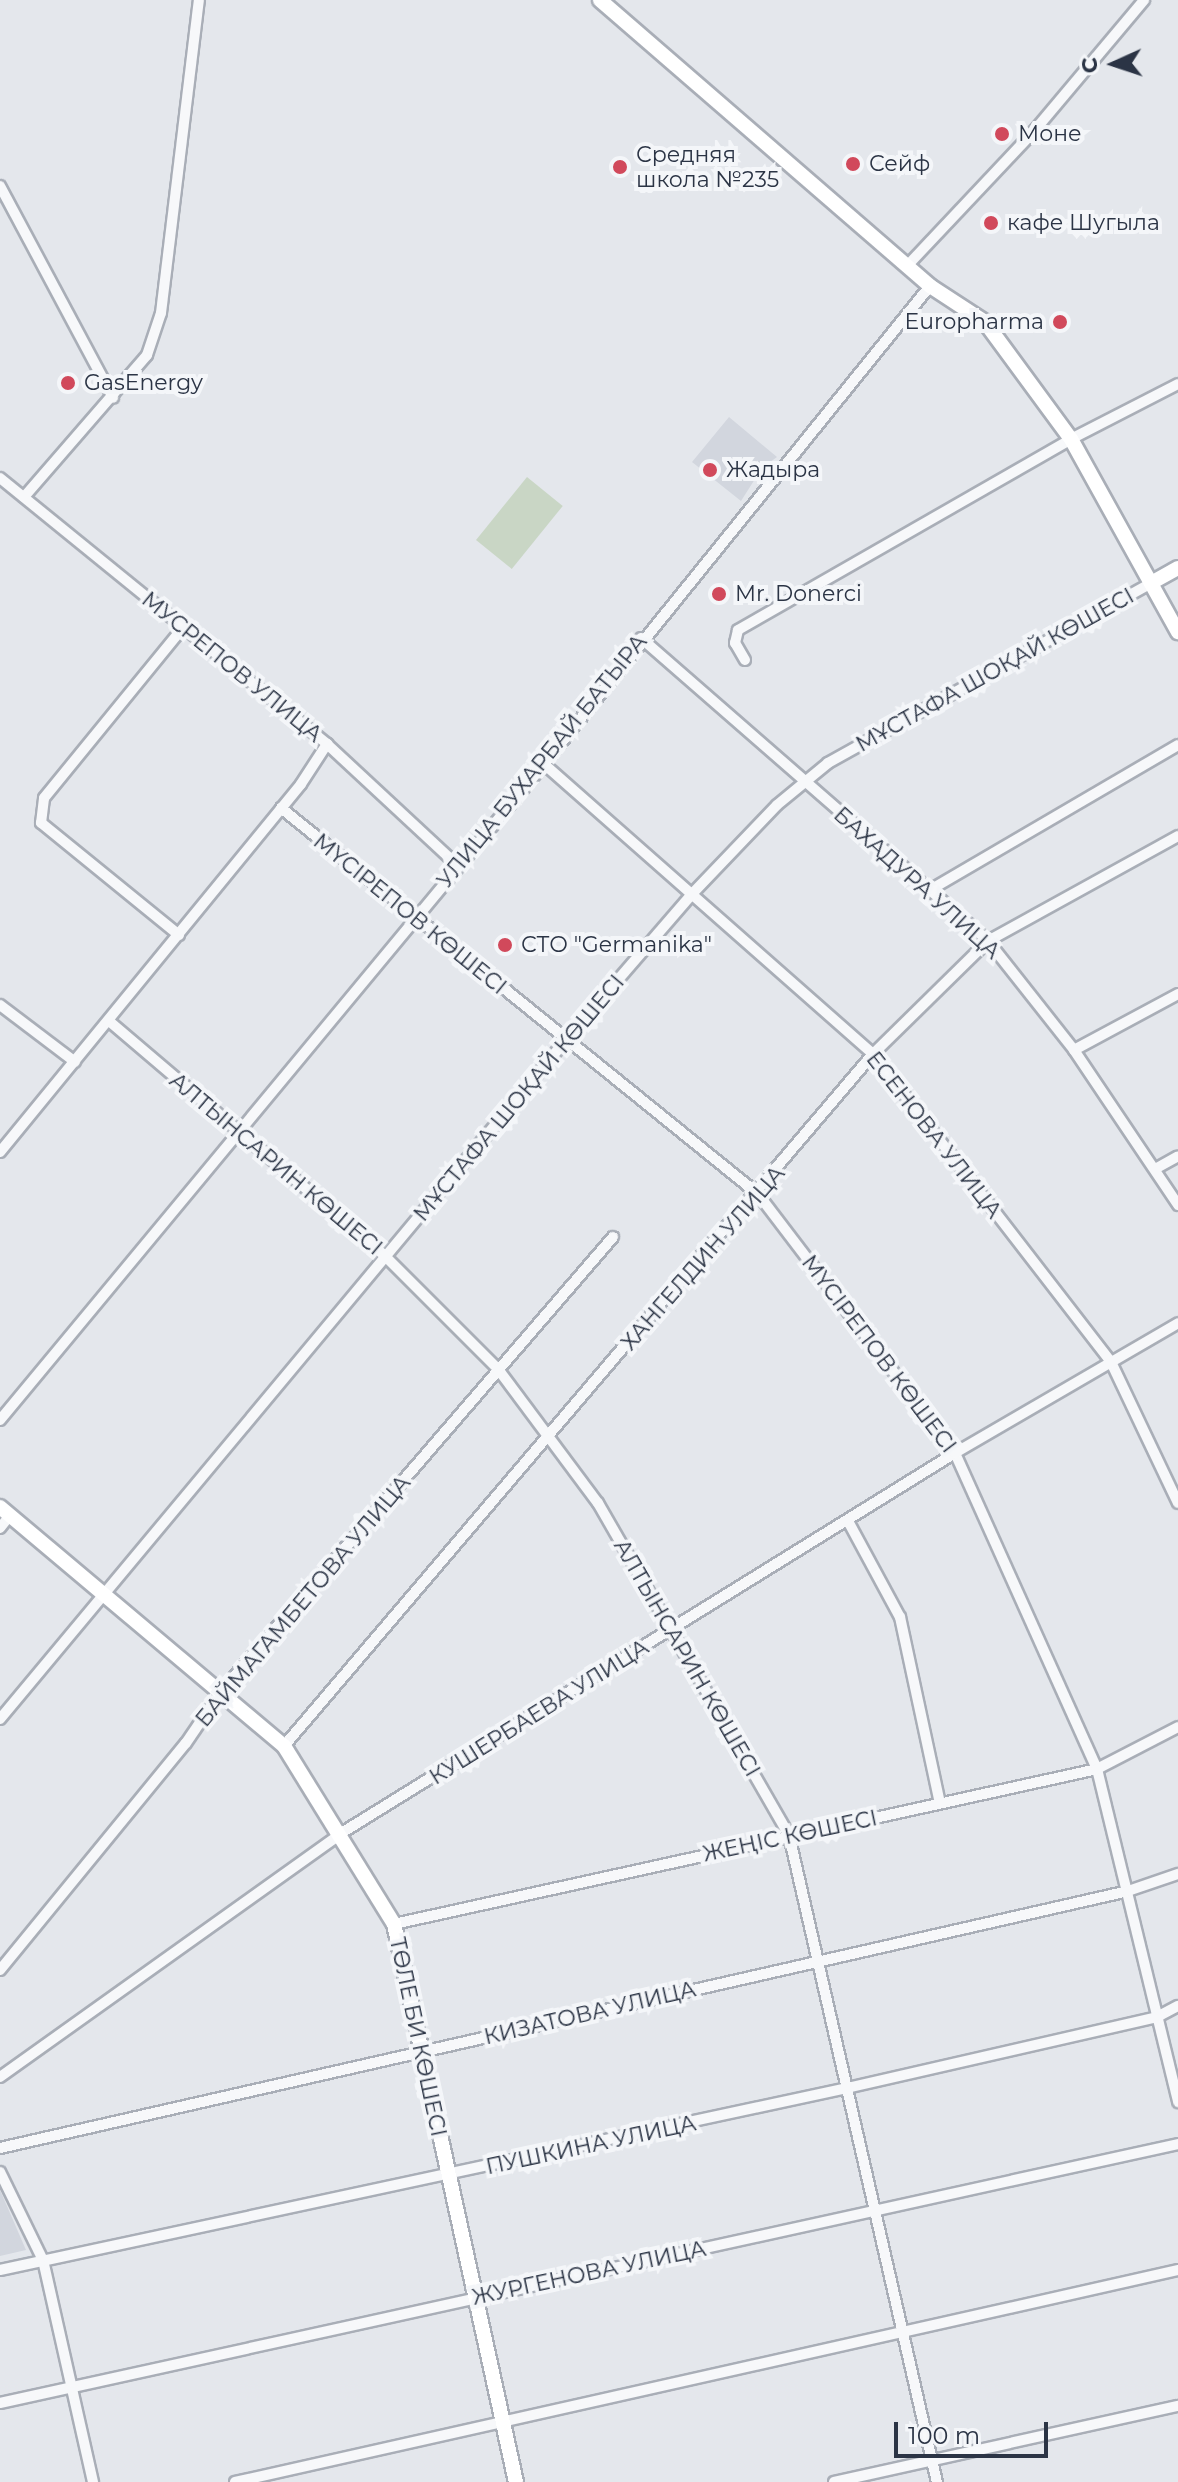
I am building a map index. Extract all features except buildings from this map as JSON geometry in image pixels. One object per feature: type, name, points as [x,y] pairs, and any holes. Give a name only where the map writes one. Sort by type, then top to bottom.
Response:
[{"type":"street","points":[[24,497],[113,398],[147,355],[161,313],[199,0]]},
{"type":"street","points":[[600,0],[930,286],[985,322],[1071,439],[1178,632]]},
{"type":"street","points":[[907,266],[1035,130],[1144,0]]},
{"type":"street","points":[[0,186],[113,398]]},
{"type":"street","points":[[0,208],[10,201]]},
{"type":"street","name":"УЛИЦА БУХАРБАЙ БАТЫРА","points":[[0,1420],[457,865],[544,764],[641,638],[930,286]]},
{"type":"street","points":[[745,660],[735,643],[738,630],[1071,439],[1178,384]]},
{"type":"street","name":"МУСРЕПОВ УЛИЦА","points":[[0,478],[181,630],[327,744],[457,865]]},
{"type":"street","name":"МҰСТАФА ШОҚАЙ КӨШЕСІ","points":[[0,1719],[566,1040],[691,895],[803,782],[1178,568]]},
{"type":"street","points":[[179,935],[41,823],[44,798],[181,630]]},
{"type":"street","name":"БАХАДУРА УЛИЦА","points":[[641,638],[988,941],[1074,1050],[1178,1205]]},
{"type":"street","points":[[0,1152],[281,808],[327,744]]},
{"type":"street","points":[[930,890],[1178,745]]},
{"type":"street","name":"ЕСЕНОВА УЛИЦА","points":[[544,764],[873,1054],[1111,1362],[1178,1503]]},
{"type":"street","name":"МҮСІРЕПОВ КӨШЕСІ","points":[[281,808],[414,920],[758,1194],[955,1453],[1097,1769],[1178,2102]]},
{"type":"street","name":"ХАНГЕЛДИН УЛИЦА","points":[[284,1746],[758,1194],[873,1054],[988,941],[1178,836]]},
{"type":"street","points":[[1074,1050],[1178,994]]},
{"type":"street","points":[[0,1005],[75,1062]]},
{"type":"street","name":"АЛТЫНСАРИН КӨШЕСІ","points":[[109,1021],[386,1257],[498,1369],[598,1503],[789,1835],[937,2482]]},
{"type":"street","points":[[1155,1169],[1178,1156]]},
{"type":"street","name":"БАЙМАГАМБЕТОВА УЛИЦА","points":[[0,1970],[186,1743],[220,1693],[613,1237]]},
{"type":"street","name":"КУШЕРБАЕВА УЛИЦА","points":[[0,2077],[341,1834],[955,1453],[1178,1323]]},
{"type":"street","points":[[0,1528],[5,1511]]},
{"type":"street","name":"ТӨЛЕ БИ КӨШЕСІ","points":[[5,1511],[284,1746],[394,1924],[516,2482]]},
{"type":"street","points":[[848,1521],[900,1617],[940,1803]]},
{"type":"street","name":"ЖЕҢІС КӨШЕСІ","points":[[394,1924],[1097,1769],[1178,1727]]},
{"type":"street","name":"КИЗАТОВА УЛИЦА","points":[[0,2148],[1128,1891],[1178,1874]]},
{"type":"street","name":"ПУШКИНА УЛИЦА","points":[[0,2270],[449,2176],[847,2088],[1157,2017],[1178,2006]]},
{"type":"street","name":"ЖУРГЕНОВА УЛИЦА","points":[[0,2403],[1178,2144]]},
{"type":"street","points":[[0,2172],[43,2260],[93,2482]]},
{"type":"street","points":[[235,2482],[1178,2270]]},
{"type":"street","points":[[834,2482],[1178,2406]]},
{"type":"shaded area","points":[[729,417],[777,457],[762,468],[741,501],[692,462]]},
{"type":"shaded area","points":[[0,2190],[26,2250],[0,2256]]},
{"type":"green space","points":[[527,477],[563,506],[512,569],[476,540]]},
{"type":"place","name":"Моне","points":[[1002,134]]},
{"type":"place","name":"Сейф","points":[[853,164]]},
{"type":"place","name":"Средняя школа №235","points":[[620,167]]},
{"type":"place","name":"кафе Шугыла","points":[[991,223]]},
{"type":"place","name":"Europharma","points":[[1060,322]]},
{"type":"place","name":"GasEnergy","points":[[68,383]]},
{"type":"place","name":"Жадыра","points":[[710,470]]},
{"type":"place","name":"Mr. Donerci","points":[[719,594]]},
{"type":"place","name":"СТО \"Germanika\"","points":[[505,945]]}]
